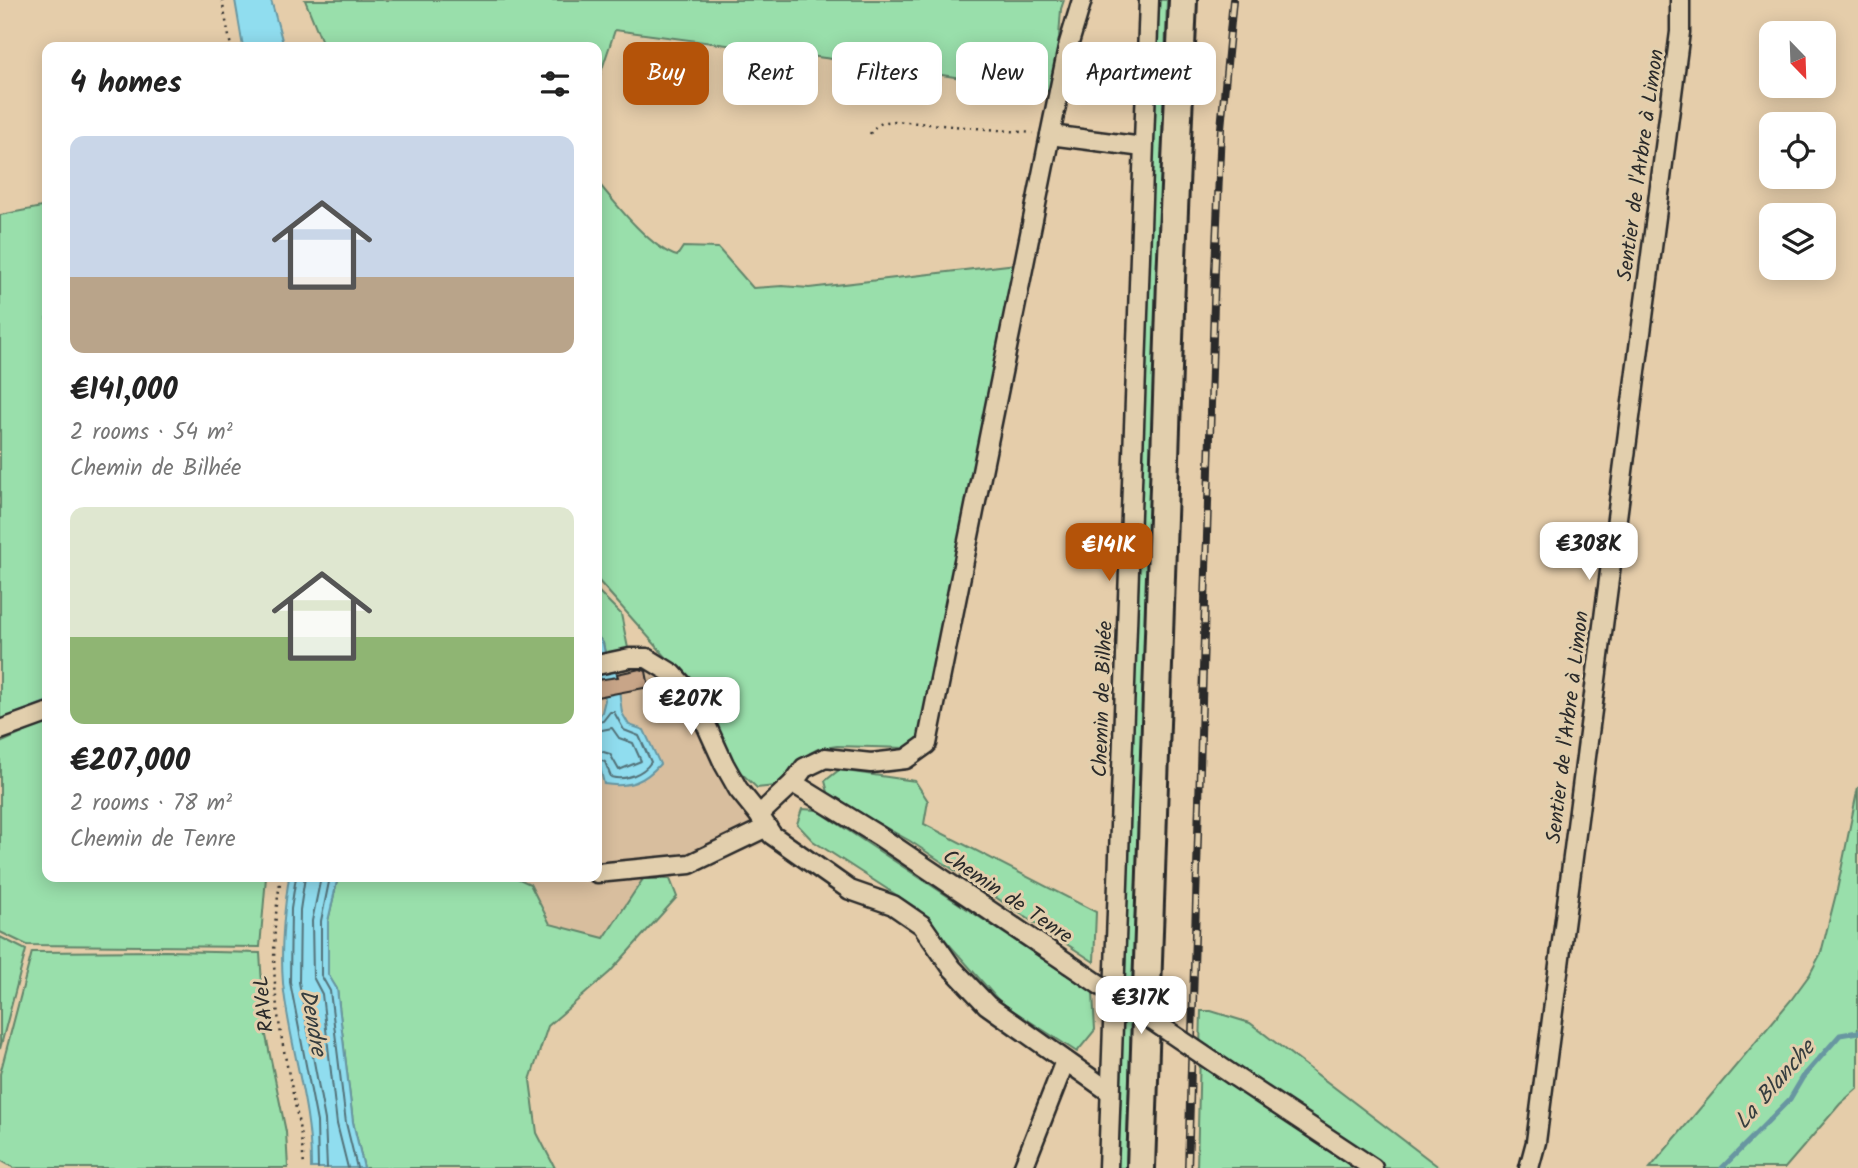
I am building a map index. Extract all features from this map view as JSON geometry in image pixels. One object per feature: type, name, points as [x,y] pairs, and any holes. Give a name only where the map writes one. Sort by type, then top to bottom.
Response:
[{"type":"highway","points":[[1141,1168],[1183,0]]},
{"type":"street","points":[[602,873],[690,864],[763,821],[804,768],[825,758],[871,763],[906,759],[927,744],[1069,43],[1082,0]]},
{"type":"street","name":"Chemin de Bilhée","points":[[1108,1168],[1149,0]]},
{"type":"street","name":"Sentier de l'Arbre à Limon","points":[[1529,1168],[1536,1142],[1574,856],[1680,32],[1680,0]]},
{"type":"street","points":[[1050,135],[1143,147]]},
{"type":"street","points":[[605,663],[647,658],[673,674],[693,696],[738,789],[772,835],[850,890],[893,905],[922,925],[952,968],[988,1005],[1110,1092]]},
{"type":"street","points":[[0,730],[42,715]]},
{"type":"street","name":"Chemin de Tenre","points":[[793,783],[879,836],[1373,1168]]},
{"type":"street","points":[[1023,1168],[1065,1061]]},
{"type":"path","points":[[222,0],[230,42]]},
{"type":"path","points":[[870,134],[874,127],[883,122],[895,121],[1050,135]]},
{"type":"path","name":"RAVeL","points":[[280,882],[275,928],[274,973],[278,1015],[300,1123],[304,1168]]},
{"type":"shaded area","points":[[645,668],[663,679],[688,705],[716,773],[765,843],[670,879],[643,879],[604,938],[550,924],[530,884],[526,882],[602,882],[602,675]]},
{"type":"green space","points":[[305,0],[1064,0],[1061,9],[1055,92],[1048,91],[1048,42],[956,42],[956,77],[942,75],[942,42],[832,42],[832,59],[818,57],[818,42],[723,42],[723,44],[615,30],[602,69],[602,42],[322,42]]},
{"type":"green space","points":[[1155,0],[1167,0],[1166,42],[1154,42]]},
{"type":"green space","points":[[1151,105],[1163,105],[1126,1168],[1114,1168]]},
{"type":"green space","points":[[602,187],[634,224],[656,244],[677,256],[683,247],[718,248],[753,288],[809,288],[1017,264],[921,736],[907,748],[837,746],[818,749],[810,753],[775,786],[757,788],[737,769],[706,702],[602,585]]},
{"type":"green space","points":[[42,207],[42,704],[0,721],[0,215]]},
{"type":"green space","points":[[602,595],[621,614],[630,658],[607,663],[603,643]]},
{"type":"green space","points":[[42,724],[42,882],[266,882],[260,947],[27,945],[0,932],[0,743]]},
{"type":"green space","points":[[839,770],[915,781],[928,801],[924,824],[1096,912],[1094,962],[910,841],[829,796],[825,781]]},
{"type":"green space","points":[[1858,787],[1858,1088],[1840,1104],[1785,1168],[1650,1168],[1810,974],[1821,953]]},
{"type":"green space","points":[[802,809],[817,810],[1093,992],[1095,1030],[1077,1052],[1000,1002],[918,909],[813,841],[797,824]]},
{"type":"green space","points":[[643,879],[670,879],[677,897],[610,972],[548,1026],[530,1080],[537,1133],[555,1168],[364,1168],[353,1122],[337,989],[328,975],[328,921],[337,882],[526,882],[530,884],[550,924],[604,938]]},
{"type":"green space","points":[[0,937],[26,950],[0,1049]]},
{"type":"green space","points":[[32,952],[260,953],[265,1031],[286,1132],[288,1168],[14,1168],[0,1160],[0,1074]]},
{"type":"green space","points":[[1201,1011],[1211,1011],[1250,1023],[1440,1168],[1197,1168]]},
{"type":"water","points":[[235,0],[271,0],[283,42],[242,42]]},
{"type":"water","points":[[602,642],[607,663],[617,674],[622,713],[629,725],[644,730],[660,764],[635,782],[604,784],[602,712],[605,700]]},
{"type":"water","name":"Dendre","points":[[288,882],[337,882],[328,921],[328,974],[337,989],[353,1122],[364,1168],[311,1168],[308,1121],[283,983],[283,930]]},
{"type":"building","points":[[640,669],[646,671],[649,687],[602,696],[602,679],[618,677],[617,674]]},
{"type":"waterway","points":[[13,716],[42,705]]},
{"type":"waterway","name":"La Blanche","points":[[1722,1168],[1790,1099],[1803,1077],[1840,1035],[1858,1032]]},
{"type":"railway","points":[[1188,1168],[1215,270],[1221,128],[1233,0]]}]
